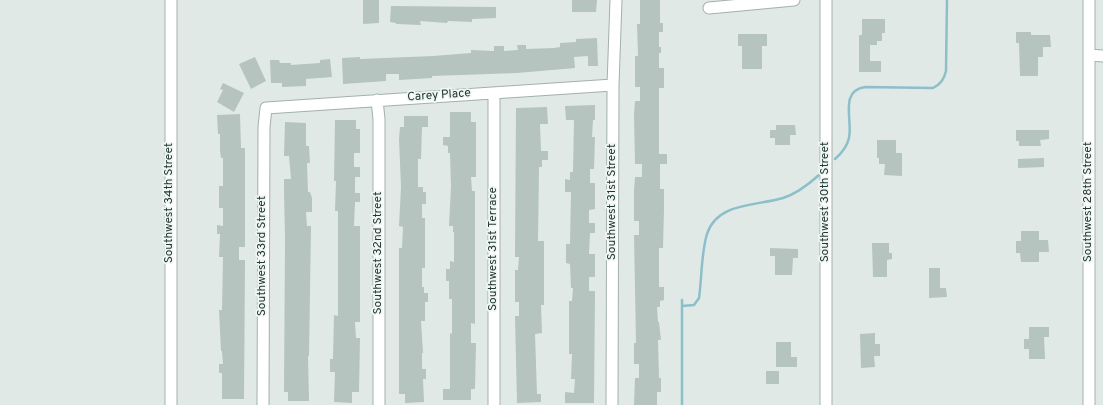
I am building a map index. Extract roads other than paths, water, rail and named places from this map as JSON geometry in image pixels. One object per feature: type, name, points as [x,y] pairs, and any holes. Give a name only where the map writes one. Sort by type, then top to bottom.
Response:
[{"type":"street","name":"Southwest 34th Street","points":[[171,0],[171,405]]},
{"type":"street","name":"Southwest 31st Street","points":[[612,405],[613,85],[616,0]]},
{"type":"street","points":[[708,8],[794,0]]},
{"type":"street","name":"Southwest 30th Street","points":[[826,0],[826,405]]},
{"type":"street","name":"Southwest 28th Street","points":[[1089,0],[1089,405]]},
{"type":"street","points":[[1089,55],[1103,56]]},
{"type":"street","name":"Carey Place","points":[[266,108],[613,85]]},
{"type":"street","name":"Southwest 31st Terrace","points":[[494,93],[494,405]]},
{"type":"street","name":"Southwest 32nd Street","points":[[378,100],[379,405]]},
{"type":"street","name":"Southwest 33rd Street","points":[[263,405],[264,135],[266,108]]},
{"type":"waterway","points":[[835,159],[844,150],[849,138],[850,100],[852,94],[857,90],[865,87],[933,88],[942,81],[946,71],[947,0]]},
{"type":"waterway","points":[[682,300],[682,306],[694,305],[699,298],[705,242],[712,224],[719,216],[739,207],[773,201],[793,194],[819,175]]},
{"type":"waterway","points":[[682,306],[682,405]]}]
